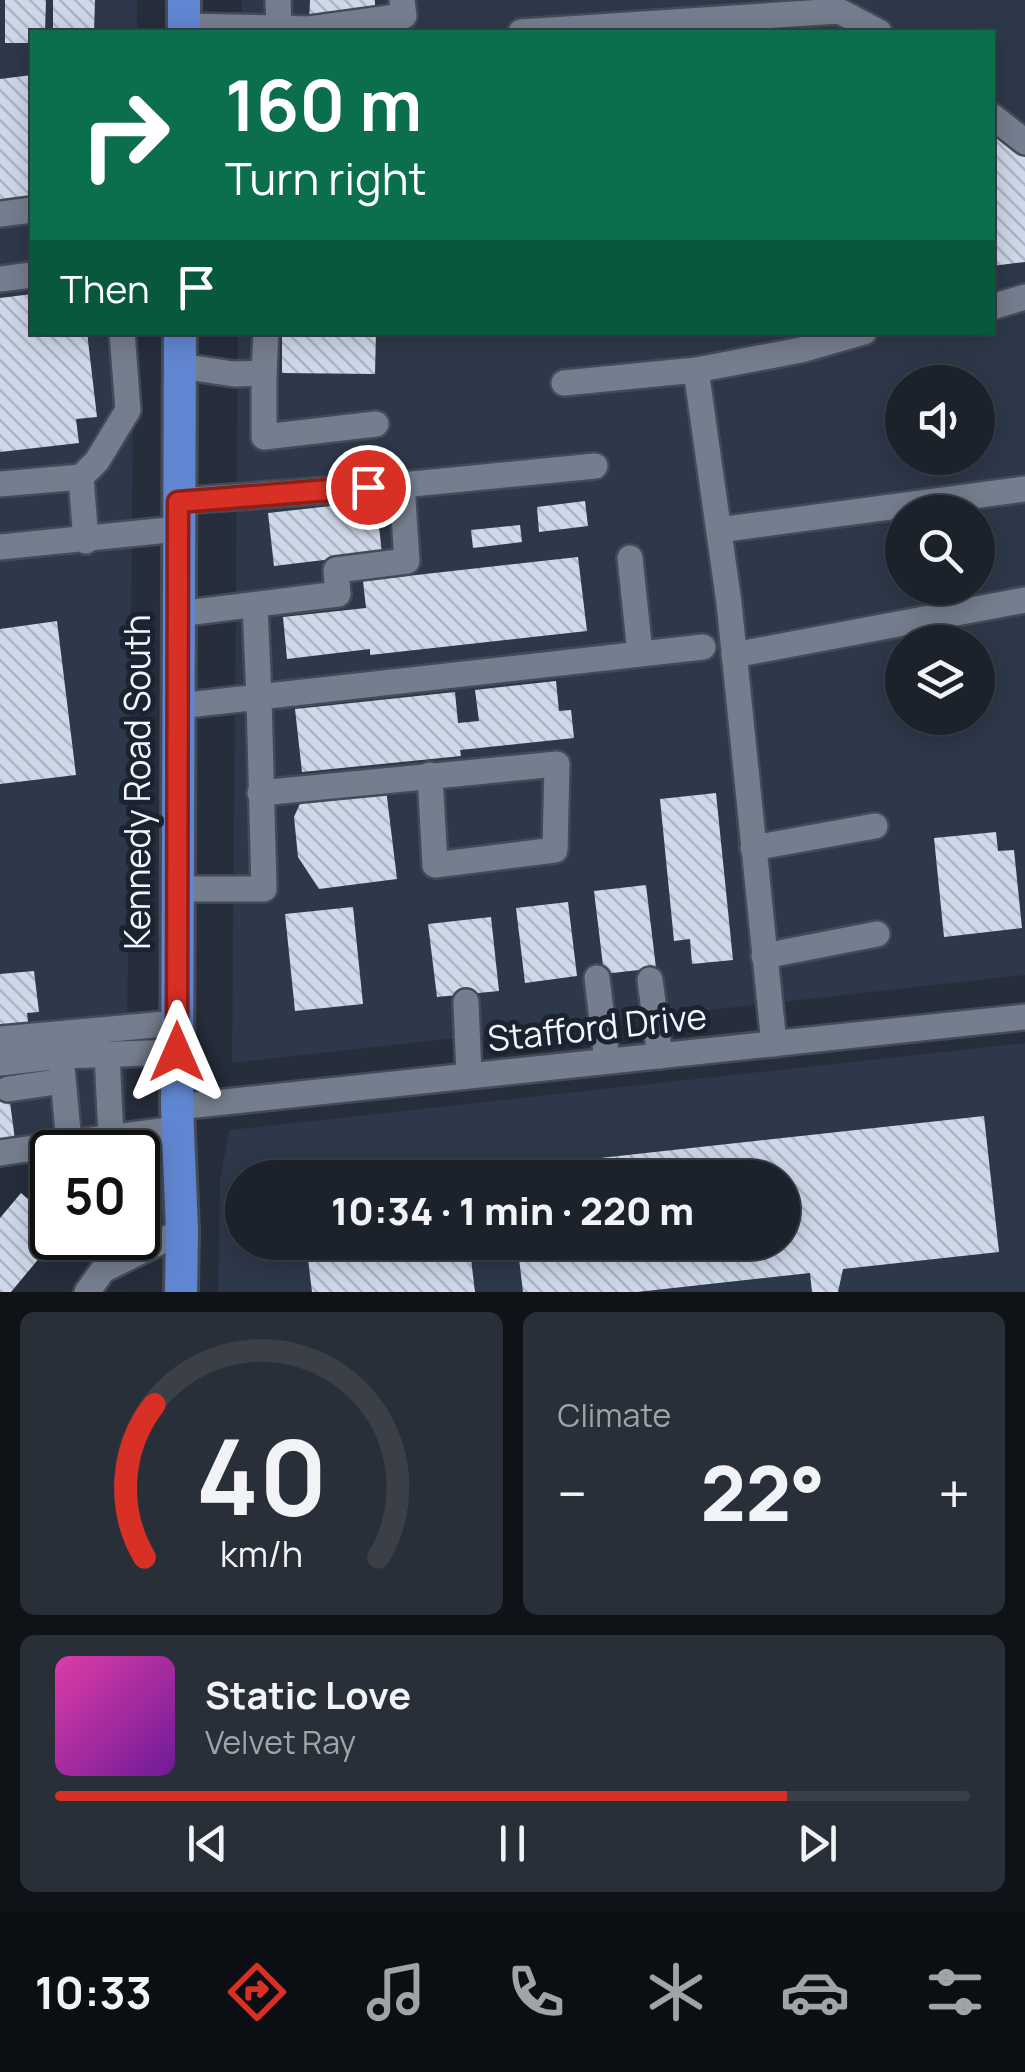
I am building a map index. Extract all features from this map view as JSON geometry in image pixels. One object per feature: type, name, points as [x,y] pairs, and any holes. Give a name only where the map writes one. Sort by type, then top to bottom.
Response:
[{"type":"main road","name":"Kennedy Road South","points":[[180,335],[177,1118],[181,1292]]},
{"type":"street","points":[[278,0],[279,28]]},
{"type":"street","points":[[184,20],[308,29],[404,16],[402,0]]},
{"type":"street","points":[[551,30],[839,11],[875,30]]},
{"type":"street","points":[[995,118],[1025,142]]},
{"type":"street","points":[[0,214],[30,210]]},
{"type":"street","points":[[0,278],[30,275]]},
{"type":"street","points":[[995,307],[1025,297]]},
{"type":"street","points":[[0,484],[81,477],[97,461],[128,410],[122,335]]},
{"type":"street","points":[[266,335],[264,437],[376,424]]},
{"type":"street","points":[[564,383],[696,370],[800,350],[853,335]]},
{"type":"street","points":[[180,366],[264,374]]},
{"type":"street","points":[[696,370],[734,655],[774,1044]]},
{"type":"street","points":[[0,547],[86,540],[178,515],[402,484],[595,466]]},
{"type":"street","points":[[81,477],[86,540]]},
{"type":"street","points":[[178,614],[338,594],[336,570],[407,561],[402,484]]},
{"type":"street","points":[[719,530],[1025,490]]},
{"type":"street","points":[[630,558],[640,653]]},
{"type":"street","points":[[734,655],[1025,600]]},
{"type":"street","points":[[177,889],[264,889],[255,605]]},
{"type":"street","points":[[178,706],[703,647]]},
{"type":"street","points":[[260,794],[430,775],[558,764],[556,850],[436,865],[430,775]]},
{"type":"street","points":[[753,848],[874,826]]},
{"type":"street","points":[[764,956],[877,934]]},
{"type":"street","points":[[597,978],[607,1062]]},
{"type":"street","points":[[650,980],[660,1056]]},
{"type":"street","points":[[466,1002],[469,1074]]},
{"type":"street","name":"Stafford Drive","points":[[133,1130],[177,1118],[469,1074],[1025,1017]]},
{"type":"street","points":[[0,1039],[177,1038]]},
{"type":"street","points":[[8,1089],[107,1054],[177,1038]]},
{"type":"street","points":[[107,1054],[111,1130]]},
{"type":"street","points":[[0,1063],[62,1069]]},
{"type":"street","points":[[62,1069],[68,1130]]},
{"type":"street","name":"Stafford Drive","points":[[0,1154],[30,1149]]},
{"type":"street","points":[[87,1292],[103,1270],[182,1231]]},
{"type":"shaded area","points":[[0,0],[137,0],[137,30],[30,30],[30,335],[134,335],[126,1130],[30,1130],[30,1159],[0,1162]]},
{"type":"shaded area","points":[[242,0],[1025,0],[1025,975],[232,1063],[238,335],[995,335],[995,30],[241,30]]},
{"type":"shaded area","points":[[1025,1043],[1025,1292],[218,1292],[220,1181],[229,1130]]},
{"type":"building","points":[[5,0],[46,0],[45,30],[30,30],[30,43],[5,43]]},
{"type":"building","points":[[53,0],[95,0],[94,30],[53,30]]},
{"type":"building","points":[[310,0],[375,0],[375,15],[309,23]]},
{"type":"building","points":[[30,75],[30,202],[0,205],[0,79]]},
{"type":"building","points":[[995,131],[1025,155],[1025,262],[995,266]]},
{"type":"building","points":[[30,294],[30,335],[87,335],[97,417],[76,419],[79,443],[0,452],[0,298]]},
{"type":"building","points":[[282,335],[376,335],[375,374],[282,373]]},
{"type":"building","points":[[376,501],[382,553],[274,566],[268,513]]},
{"type":"building","points":[[585,501],[588,526],[539,532],[537,507]]},
{"type":"building","points":[[520,525],[522,542],[473,548],[471,530]]},
{"type":"building","points":[[578,557],[587,631],[370,655],[370,649],[287,659],[283,617],[366,608],[363,581]]},
{"type":"building","points":[[57,621],[76,775],[0,784],[0,629]]},
{"type":"building","points":[[556,681],[559,711],[571,710],[574,738],[460,750],[461,756],[302,772],[295,709],[455,692],[458,723],[479,721],[475,690]]},
{"type":"building","points":[[386,789],[397,879],[319,889],[298,857],[294,817],[302,799]]},
{"type":"building","points":[[716,793],[733,960],[692,964],[690,939],[674,941],[660,799]]},
{"type":"building","points":[[996,832],[998,851],[1014,850],[1022,928],[944,937],[934,838]]},
{"type":"building","points":[[646,885],[656,968],[604,974],[594,891]]},
{"type":"building","points":[[568,902],[577,976],[525,983],[516,908]]},
{"type":"building","points":[[353,907],[363,1004],[295,1011],[285,914]]},
{"type":"building","points":[[491,917],[499,991],[437,997],[428,924]]},
{"type":"building","points":[[34,971],[39,1012],[27,1013],[29,1030],[0,1034],[0,974]]},
{"type":"building","points":[[6,1072],[15,1140],[0,1142],[0,1073]]},
{"type":"building","points":[[984,1116],[999,1252],[843,1269],[838,1292],[812,1292],[810,1273],[637,1292],[523,1292],[519,1260],[800,1260],[800,1160],[582,1160]]},
{"type":"building","points":[[21,1193],[30,1201],[30,1260],[38,1260],[11,1292],[0,1292],[0,1218]]},
{"type":"building","points":[[308,1260],[471,1260],[475,1292],[312,1292]]},
{"type":"route","points":[[177,1052],[178,502],[368,487]]}]
